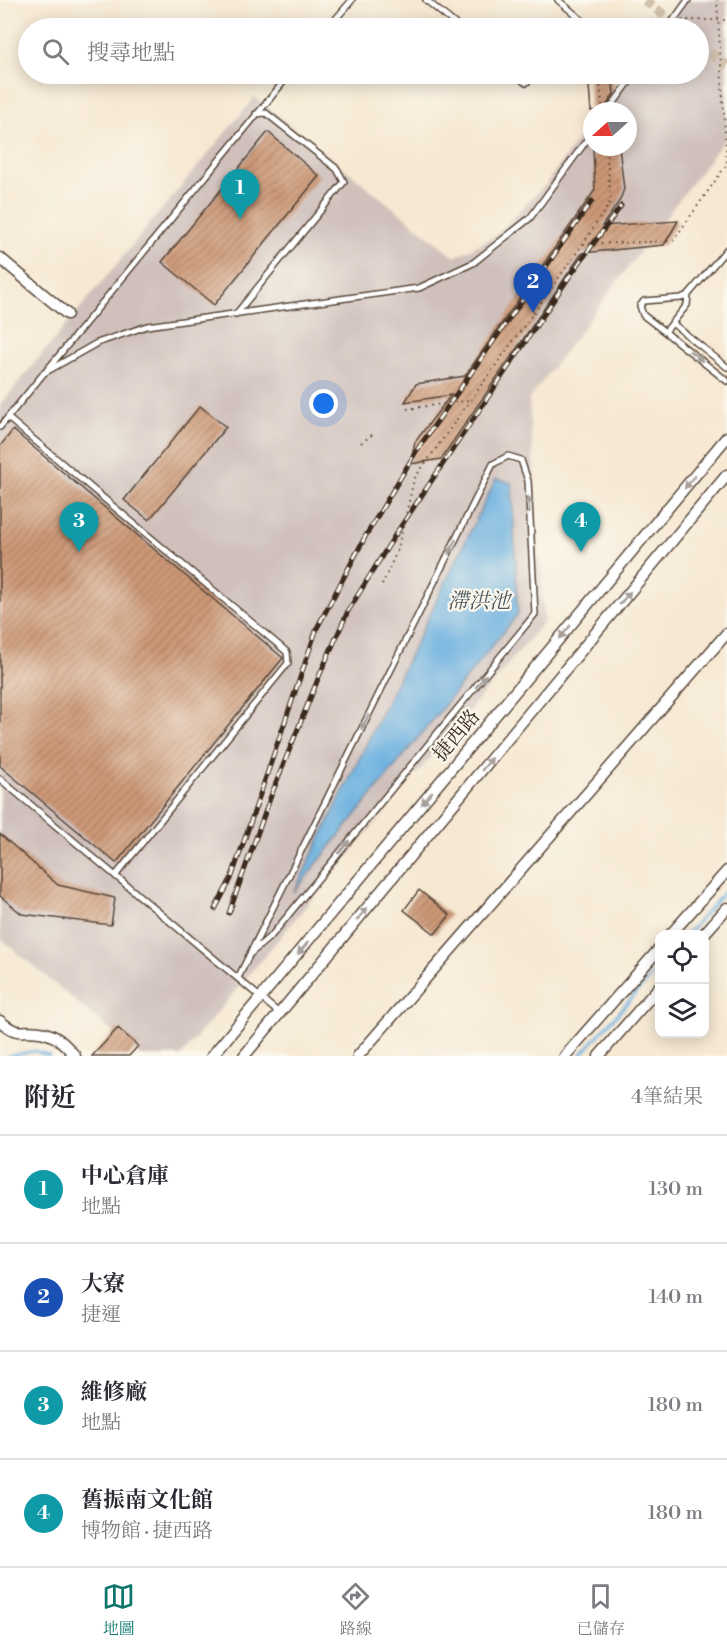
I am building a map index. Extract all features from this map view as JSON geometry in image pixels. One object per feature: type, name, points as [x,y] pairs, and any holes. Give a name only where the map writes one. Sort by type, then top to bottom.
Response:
[{"type":"street","points":[[0,258],[67,314]]},
{"type":"street","name":"捷西路","points":[[212,1056],[727,437]]},
{"type":"street","points":[[244,1056],[727,475]]},
{"type":"street","points":[[358,1056],[727,633]]},
{"type":"street","points":[[675,930],[727,871]]},
{"type":"street","points":[[708,930],[727,908]]},
{"type":"street","points":[[565,1056],[655,954]]},
{"type":"street","points":[[599,1056],[655,992]]},
{"type":"street","points":[[0,1021],[8,1028],[21,1033],[41,1032],[60,1040],[75,1056]]},
{"type":"lane","points":[[337,18],[352,0]]},
{"type":"lane","points":[[426,0],[448,18]]},
{"type":"lane","points":[[558,0],[579,18]]},
{"type":"lane","points":[[675,18],[688,0]]},
{"type":"lane","points":[[0,428],[282,84]]},
{"type":"lane","points":[[615,102],[628,84]]},
{"type":"lane","points":[[236,315],[344,182],[337,169],[266,113],[256,114]]},
{"type":"lane","points":[[44,373],[97,343],[147,326],[419,288],[473,263],[530,219],[583,145]]},
{"type":"lane","points":[[727,249],[688,295],[681,298],[647,300],[642,303],[641,309],[644,315],[727,381]]},
{"type":"lane","points":[[665,332],[687,305],[688,295]]},
{"type":"lane","points":[[672,323],[727,367]]},
{"type":"lane","points":[[8,418],[287,652],[288,663],[116,875]]},
{"type":"lane","points":[[238,978],[493,464],[508,456],[521,460],[528,481],[535,614],[272,935],[250,954]]},
{"type":"lane","points":[[0,779],[280,1014]]},
{"type":"path","points":[[583,244],[673,241],[726,164],[717,0]]},
{"type":"path","points":[[709,21],[727,20]]},
{"type":"path","points":[[600,84],[602,102]]},
{"type":"path","points":[[382,585],[397,551],[414,479],[612,201],[607,156]]},
{"type":"path","points":[[407,409],[470,400]]},
{"type":"path","points":[[361,443],[373,434]]},
{"type":"shaded area","points":[[677,0],[727,0],[727,136],[529,399],[544,621],[181,1056],[141,1056],[0,938],[0,405],[255,97],[455,257],[495,236],[546,184],[583,132],[583,156],[637,156],[637,102],[604,102],[617,84],[709,84],[709,18],[664,18]]},
{"type":"water","name":"滯洪池","points":[[496,479],[512,483],[518,614],[294,892]]},
{"type":"building","points":[[589,84],[613,84],[614,94],[609,102],[590,102]]},
{"type":"building","points":[[268,132],[319,176],[214,305],[162,262]]},
{"type":"building","points":[[593,156],[620,156],[624,189],[620,200],[602,226],[678,221],[664,245],[582,253],[441,459],[410,464],[415,442],[451,395],[405,402],[416,384],[465,376],[595,190]]},
{"type":"building","points":[[200,406],[226,427],[149,520],[124,500]]},
{"type":"building","points":[[13,430],[283,658],[116,863],[0,766],[0,446]]},
{"type":"building","points":[[0,834],[58,885],[115,898],[111,925],[22,914],[0,896]]},
{"type":"building","points":[[419,890],[450,915],[435,934],[404,910]]},
{"type":"building","points":[[118,1028],[138,1046],[129,1056],[92,1056]]},
{"type":"waterway","points":[[691,930],[727,889]]},
{"type":"waterway","points":[[580,1056],[655,972]]},
{"type":"waterway","points":[[8,1056],[35,1051],[49,1056]]},
{"type":"tunnel","points":[[645,0],[668,18]]},
{"type":"tunnel","points":[[709,52],[727,66]]},
{"type":"railway","points":[[215,909],[231,879],[317,628],[365,537],[417,450],[592,201]]},
{"type":"railway","points":[[229,913],[272,793],[348,611],[395,535],[569,277],[621,206]]},
{"type":"place","name":"中心倉庫","points":[[240,219]]},
{"type":"place","name":"大寮","points":[[533,313]]},
{"type":"place","name":"維修廠","points":[[79,552]]},
{"type":"place","name":"舊振南文化館","points":[[581,552]]}]
